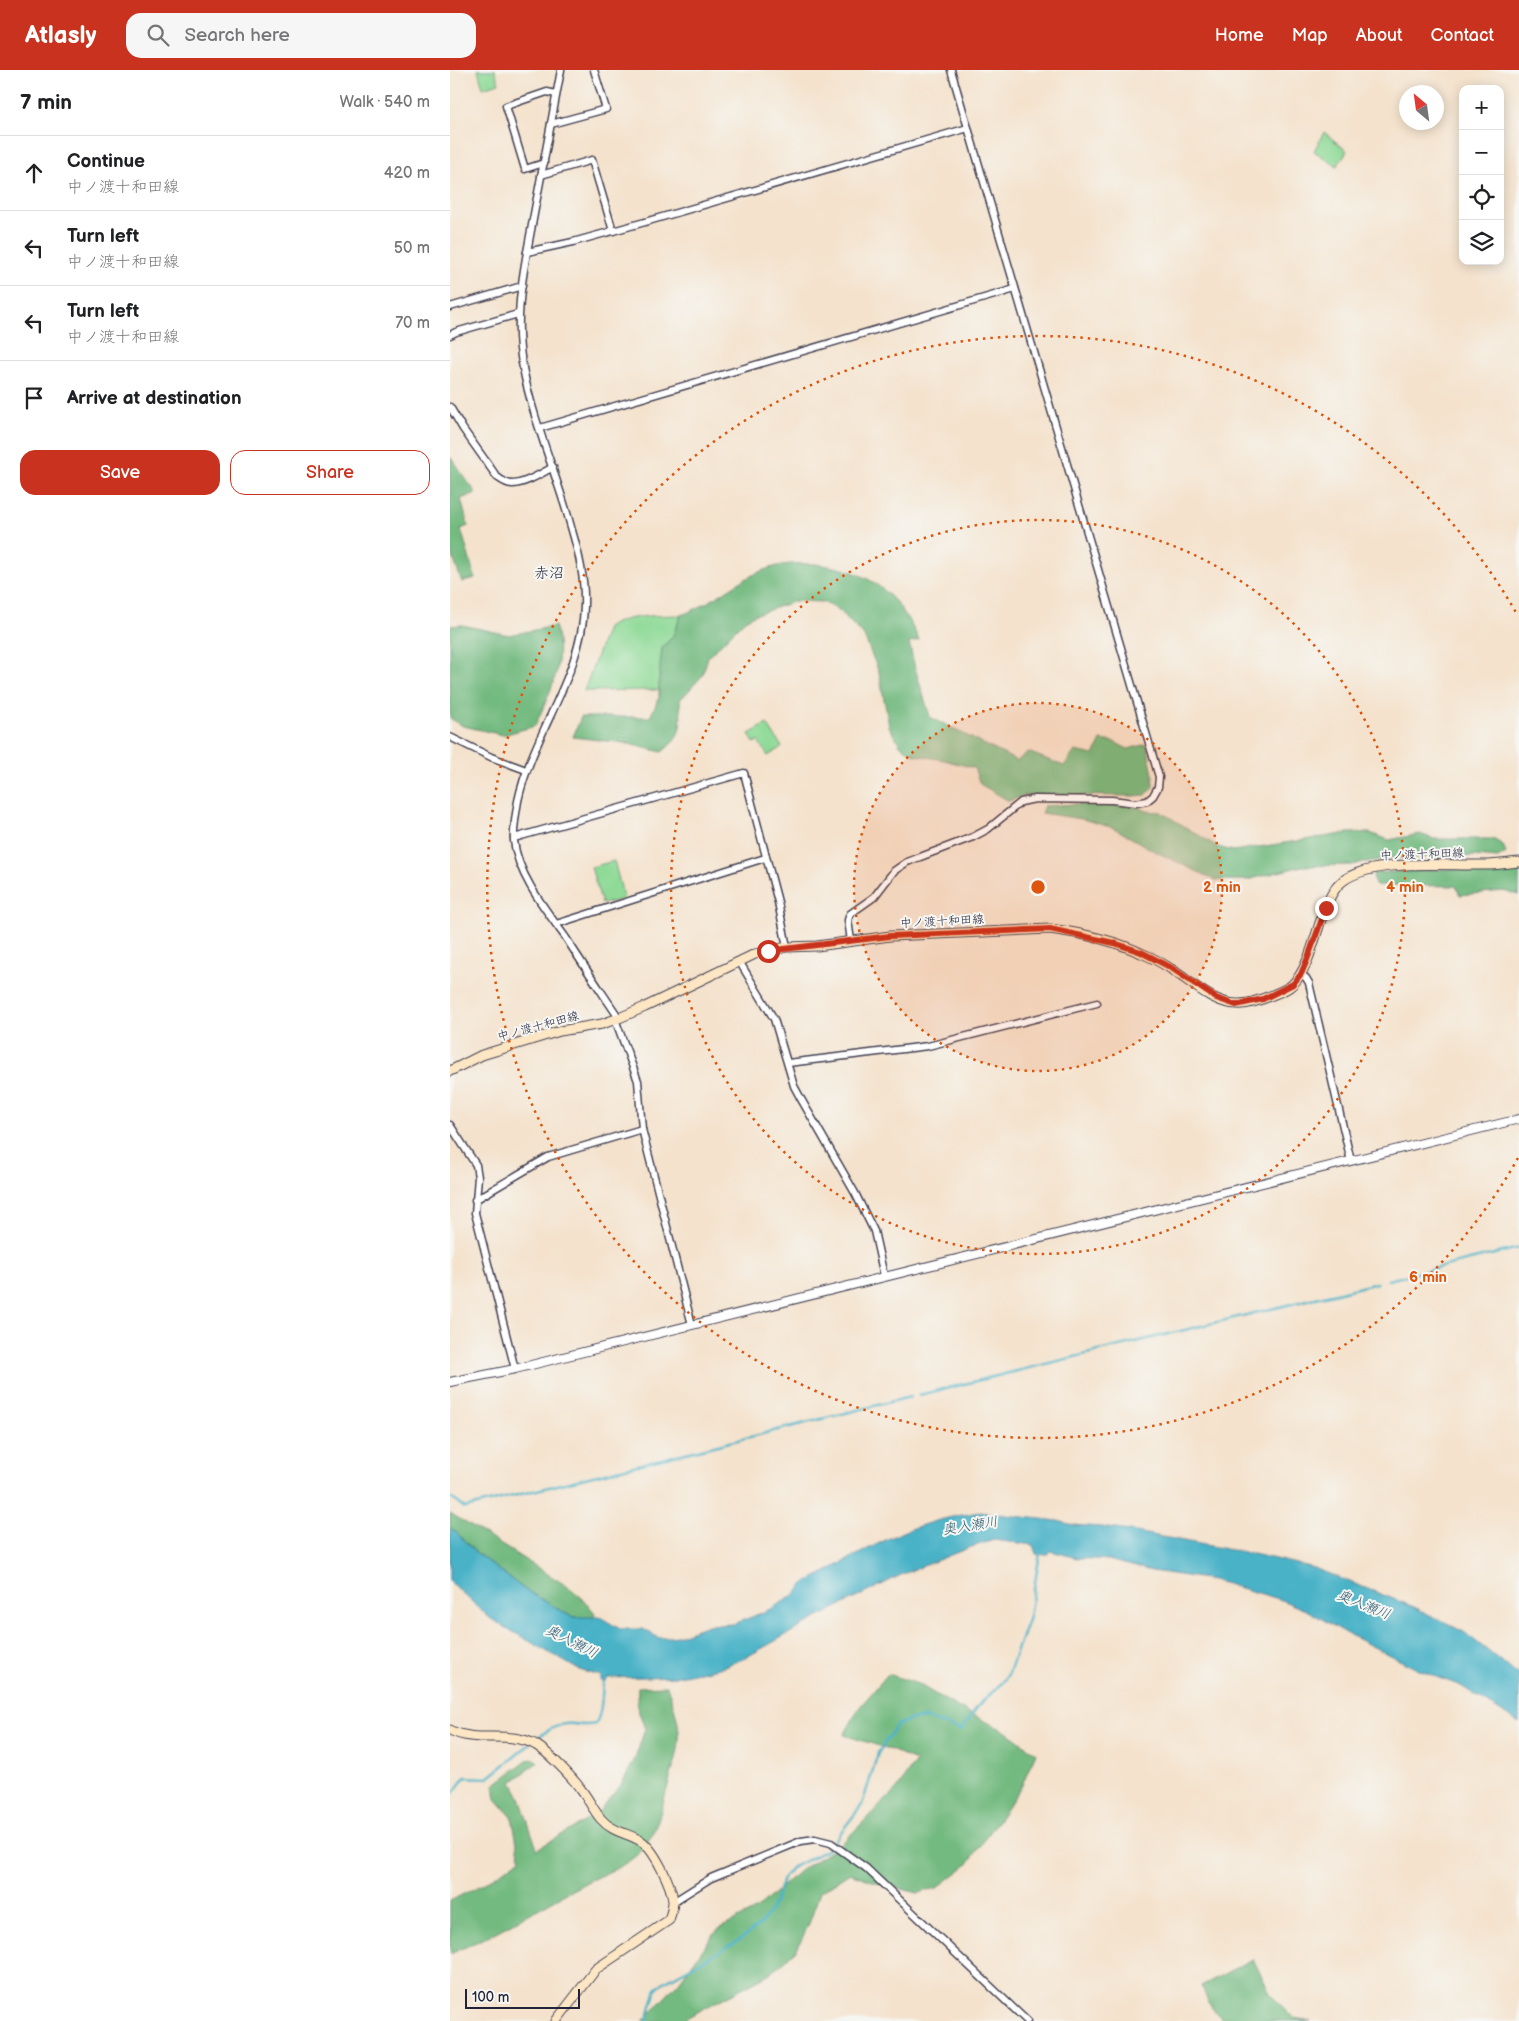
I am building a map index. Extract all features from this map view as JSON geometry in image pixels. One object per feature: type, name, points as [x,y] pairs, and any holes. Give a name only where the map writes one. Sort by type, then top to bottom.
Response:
[{"type":"main road","name":"中ノ渡十和田線","points":[[450,1071],[482,1055],[560,1031],[602,1024],[682,990],[756,954],[787,947],[817,946],[890,936],[1050,929],[1065,931],[1141,952],[1170,967],[1216,998],[1236,1005],[1263,999],[1288,988],[1301,974],[1332,892],[1344,880],[1356,873],[1368,869],[1388,867],[1487,865],[1519,862]]},
{"type":"main road","points":[[450,1730],[464,1736],[526,1742],[536,1745],[577,1783],[601,1819],[608,1826],[640,1840],[648,1847],[668,1884],[673,1902],[669,1920],[596,1969],[556,2021]]},
{"type":"street","points":[[561,70],[527,252],[518,314],[523,369],[540,428],[554,467],[580,559],[584,608],[580,636],[570,668],[526,770],[516,814],[514,838],[525,874],[617,1018],[638,1081],[642,1130],[692,1325]]},
{"type":"street","points":[[551,124],[606,109],[594,70]]},
{"type":"street","points":[[851,941],[848,920],[850,914],[874,897],[894,871],[907,862],[973,837],[988,829],[1021,802],[1035,799],[1112,800],[1136,803],[1147,801],[1153,796],[1158,787],[1159,777],[1155,762],[951,70]]},
{"type":"street","points":[[544,163],[525,169],[506,106],[548,92],[556,94]]},
{"type":"street","points":[[527,252],[613,231],[968,128]]},
{"type":"street","points":[[541,175],[592,160],[613,231]]},
{"type":"street","points":[[450,307],[522,286]]},
{"type":"street","points":[[540,428],[1015,289]]},
{"type":"street","points":[[450,335],[518,314]]},
{"type":"street","points":[[450,407],[462,429],[497,477],[504,482],[512,484],[520,482],[554,467]]},
{"type":"street","points":[[450,737],[491,757],[526,770]]},
{"type":"street","points":[[514,838],[744,773],[787,947]]},
{"type":"street","points":[[556,924],[765,858]]},
{"type":"street","points":[[739,961],[774,1019],[801,1099],[855,1193],[874,1231],[884,1276]]},
{"type":"street","points":[[1301,974],[1309,983],[1351,1161]]},
{"type":"street","points":[[788,1063],[928,1046],[1097,1003]]},
{"type":"street","points":[[450,1382],[515,1369],[1519,1119]]},
{"type":"street","points":[[450,1125],[476,1165],[478,1177],[475,1200],[476,1213],[515,1369]]},
{"type":"street","points":[[475,1200],[548,1157],[642,1130]]},
{"type":"street","points":[[673,1902],[711,1878],[801,1841],[815,1839],[830,1843],[866,1868],[1027,2021]]},
{"type":"green space","points":[[478,70],[495,70],[499,83],[483,88]]},
{"type":"green space","points":[[1324,132],[1347,151],[1337,166],[1314,151]]},
{"type":"green space","points":[[450,457],[476,493],[461,499],[468,526],[461,529],[475,578],[462,582],[450,550]]},
{"type":"green space","points":[[791,564],[815,564],[834,567],[866,578],[879,586],[901,608],[919,640],[909,643],[930,717],[1017,761],[1028,752],[1064,766],[1075,751],[1094,755],[1101,740],[1114,742],[1128,749],[1147,744],[1153,775],[1153,787],[1146,795],[1026,795],[1009,801],[980,784],[974,768],[915,755],[900,745],[889,726],[879,672],[864,636],[839,610],[823,602],[796,601],[754,615],[745,620],[708,657],[702,676],[680,700],[680,729],[674,740],[662,752],[625,743],[573,737],[581,717],[650,717],[659,698],[662,648],[673,636],[681,615],[694,610],[743,580],[769,568]]},
{"type":"green space","points":[[681,615],[673,636],[662,648],[659,690],[584,691],[607,628],[615,623],[633,618]]},
{"type":"green space","points":[[462,625],[509,635],[555,626],[559,653],[555,678],[535,726],[503,735],[463,726],[450,718],[450,626]]},
{"type":"green space","points":[[767,724],[782,747],[768,756],[758,741],[754,743],[749,734]]},
{"type":"green space","points":[[1074,804],[1135,806],[1147,811],[1161,812],[1218,847],[1233,851],[1349,833],[1370,833],[1389,840],[1420,834],[1434,839],[1493,839],[1503,845],[1506,853],[1498,858],[1475,856],[1388,858],[1352,865],[1302,866],[1247,880],[1215,880],[1154,851],[1114,828],[1082,819],[1041,813],[1044,806]]},
{"type":"green space","points":[[614,861],[624,899],[602,904],[591,867]]},
{"type":"green space","points":[[1447,869],[1519,870],[1519,895],[1503,891],[1460,895],[1456,886],[1375,885],[1373,873]]},
{"type":"green space","points":[[450,1513],[570,1588],[595,1613],[593,1618],[572,1617],[524,1589],[474,1551],[450,1528]]},
{"type":"green space","points":[[888,1674],[918,1684],[959,1708],[1005,1731],[1036,1753],[1020,1789],[967,1865],[937,1888],[918,1893],[878,1883],[850,1873],[820,1892],[810,1921],[797,1949],[774,1971],[688,2017],[684,2021],[643,2021],[679,1982],[717,1930],[757,1909],[799,1871],[839,1846],[897,1789],[916,1761],[889,1749],[844,1735],[859,1708]]},
{"type":"green space","points":[[667,1686],[677,1721],[679,1733],[678,1747],[658,1820],[647,1844],[635,1857],[622,1866],[585,1883],[485,1938],[450,1954],[450,1901],[483,1884],[520,1859],[512,1817],[496,1799],[494,1785],[527,1760],[534,1759],[538,1762],[512,1782],[519,1795],[537,1849],[596,1815],[621,1785],[635,1759],[645,1729],[637,1707],[638,1687]]},
{"type":"green space","points":[[1253,1959],[1271,1995],[1294,2018],[1311,2021],[1224,2021],[1211,2007],[1201,1986]]},
{"type":"water","name":"奥入瀬川","points":[[980,1512],[1136,1532],[1258,1555],[1314,1568],[1414,1607],[1464,1632],[1512,1670],[1519,1673],[1519,1723],[1461,1686],[1419,1670],[1346,1633],[1308,1611],[1279,1599],[1213,1580],[1152,1571],[1108,1560],[1077,1558],[1051,1551],[1047,1555],[1036,1554],[1033,1545],[994,1540],[968,1548],[901,1575],[822,1615],[743,1659],[719,1668],[679,1676],[608,1678],[606,1681],[601,1681],[601,1676],[579,1670],[491,1619],[450,1582],[450,1528],[474,1551],[524,1589],[572,1617],[600,1617],[620,1629],[643,1629],[659,1638],[678,1636],[708,1625],[734,1624],[773,1608],[794,1595],[805,1583],[901,1533],[940,1520]]},
{"type":"waterway","points":[[1388,1280],[1519,1248]]},
{"type":"waterway","points":[[919,1395],[1377,1283]]},
{"type":"waterway","points":[[450,1497],[465,1508],[910,1397]]},
{"type":"waterway","points":[[647,2021],[656,1989],[664,1982],[738,1941],[761,1924],[775,1901],[784,1876],[791,1868],[827,1850],[862,1805],[878,1753],[896,1726],[909,1720],[925,1718],[961,1730],[978,1706],[1003,1682],[1009,1673],[1029,1617],[1040,1553]]},
{"type":"waterway","points":[[533,1741],[557,1726],[595,1724],[601,1709],[604,1678]]},
{"type":"waterway","points":[[450,1797],[465,1777],[488,1778],[529,1745]]},
{"type":"district","name":"赤沼","points":[[549,573]]},
{"type":"route","points":[[768,951],[787,947],[817,946],[890,936],[1050,929],[1114,943],[1141,952],[1170,967],[1205,992],[1236,1005],[1263,999],[1293,984],[1301,974],[1326,908]]}]
